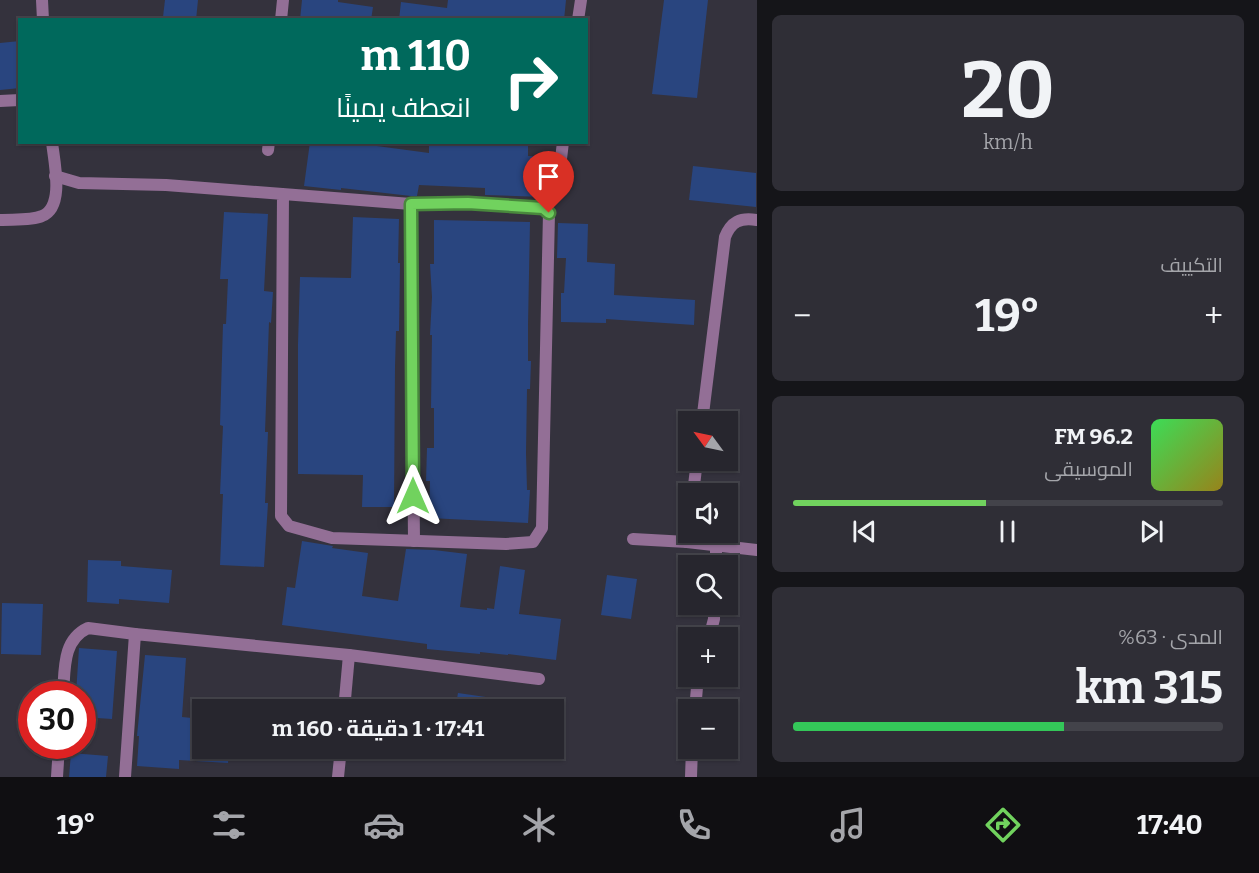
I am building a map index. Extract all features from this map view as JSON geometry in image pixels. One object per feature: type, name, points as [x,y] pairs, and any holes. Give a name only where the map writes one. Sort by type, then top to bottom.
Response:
[{"type":"street","points":[[42,0],[43,18]]},
{"type":"street","points":[[281,18],[283,0]]},
{"type":"street","points":[[578,18],[581,0]]},
{"type":"street","points":[[0,101],[18,100]]},
{"type":"street","points":[[0,220],[41,217],[54,205],[57,195],[52,144]]},
{"type":"street","points":[[558,184],[563,144]]},
{"type":"street","points":[[55,176],[79,183],[166,185],[283,194],[411,204],[468,203],[543,208],[549,213],[542,528],[533,542],[506,544],[332,538],[289,526],[281,516],[283,194]]},
{"type":"street","points":[[411,204],[414,541]]},
{"type":"street","points":[[703,411],[725,237],[730,225],[739,219],[756,220]]},
{"type":"street","points":[[633,539],[678,542]]},
{"type":"street","points":[[697,543],[756,550]]},
{"type":"street","points":[[716,545],[716,555]]},
{"type":"street","points":[[64,681],[68,647],[81,631],[88,628],[349,655],[539,679]]},
{"type":"street","points":[[125,777],[135,634]]},
{"type":"street","points":[[345,699],[349,655]]},
{"type":"street","points":[[57,777],[58,759]]},
{"type":"street","points":[[338,777],[340,759]]},
{"type":"street","points":[[691,777],[692,759]]},
{"type":"building","points":[[165,0],[198,0],[196,18],[163,17]]},
{"type":"building","points":[[302,0],[338,0],[338,2],[373,7],[371,18],[300,18]]},
{"type":"building","points":[[448,0],[566,0],[564,18],[399,18],[401,2],[447,8]]},
{"type":"building","points":[[664,0],[708,0],[697,98],[652,94]]},
{"type":"building","points":[[18,41],[18,88],[0,90],[0,43]]},
{"type":"building","points":[[310,144],[362,144],[429,153],[429,144],[528,144],[528,156],[545,157],[543,197],[485,195],[485,188],[419,185],[417,196],[411,196],[304,186]]},
{"type":"building","points":[[693,166],[756,173],[756,207],[689,200]]},
{"type":"building","points":[[224,212],[268,214],[264,291],[273,292],[271,323],[269,322],[265,432],[268,432],[265,503],[268,503],[264,567],[220,565],[223,426],[220,425],[223,324],[226,324],[228,279],[220,279]]},
{"type":"building","points":[[353,217],[399,219],[399,331],[396,331],[394,507],[362,507],[363,475],[298,474],[300,277],[351,278]]},
{"type":"building","points":[[434,220],[530,222],[528,361],[531,361],[530,389],[527,389],[526,453],[527,490],[530,490],[528,523],[429,518],[430,481],[426,481],[427,448],[434,448],[434,408],[431,408],[430,264],[434,264]]},
{"type":"building","points":[[558,223],[588,224],[587,262],[615,264],[614,295],[695,300],[694,325],[606,319],[606,323],[561,322],[561,293],[564,293],[566,258],[557,258]]},
{"type":"building","points":[[302,541],[368,553],[362,596],[398,601],[406,549],[467,554],[460,607],[494,609],[500,566],[525,570],[519,614],[561,619],[556,660],[508,654],[427,649],[427,644],[282,625],[287,587],[295,588]]},
{"type":"building","points":[[88,560],[121,561],[121,566],[172,570],[169,603],[119,599],[119,604],[87,602]]},
{"type":"building","points":[[607,575],[637,579],[631,619],[601,615]]},
{"type":"building","points":[[2,603],[43,604],[41,655],[1,654]]},
{"type":"building","points":[[79,648],[117,651],[112,719],[96,718],[96,681],[77,681]]},
{"type":"building","points":[[145,655],[186,658],[182,717],[192,718],[192,759],[228,759],[228,763],[179,760],[179,769],[137,766],[139,736],[137,736]]},
{"type":"building","points":[[458,693],[499,699],[457,699]]},
{"type":"building","points":[[96,755],[108,756],[106,777],[69,777],[70,759],[96,759]]},
{"type":"route","points":[[413,496],[411,204],[486,204],[543,208],[549,213]]}]
